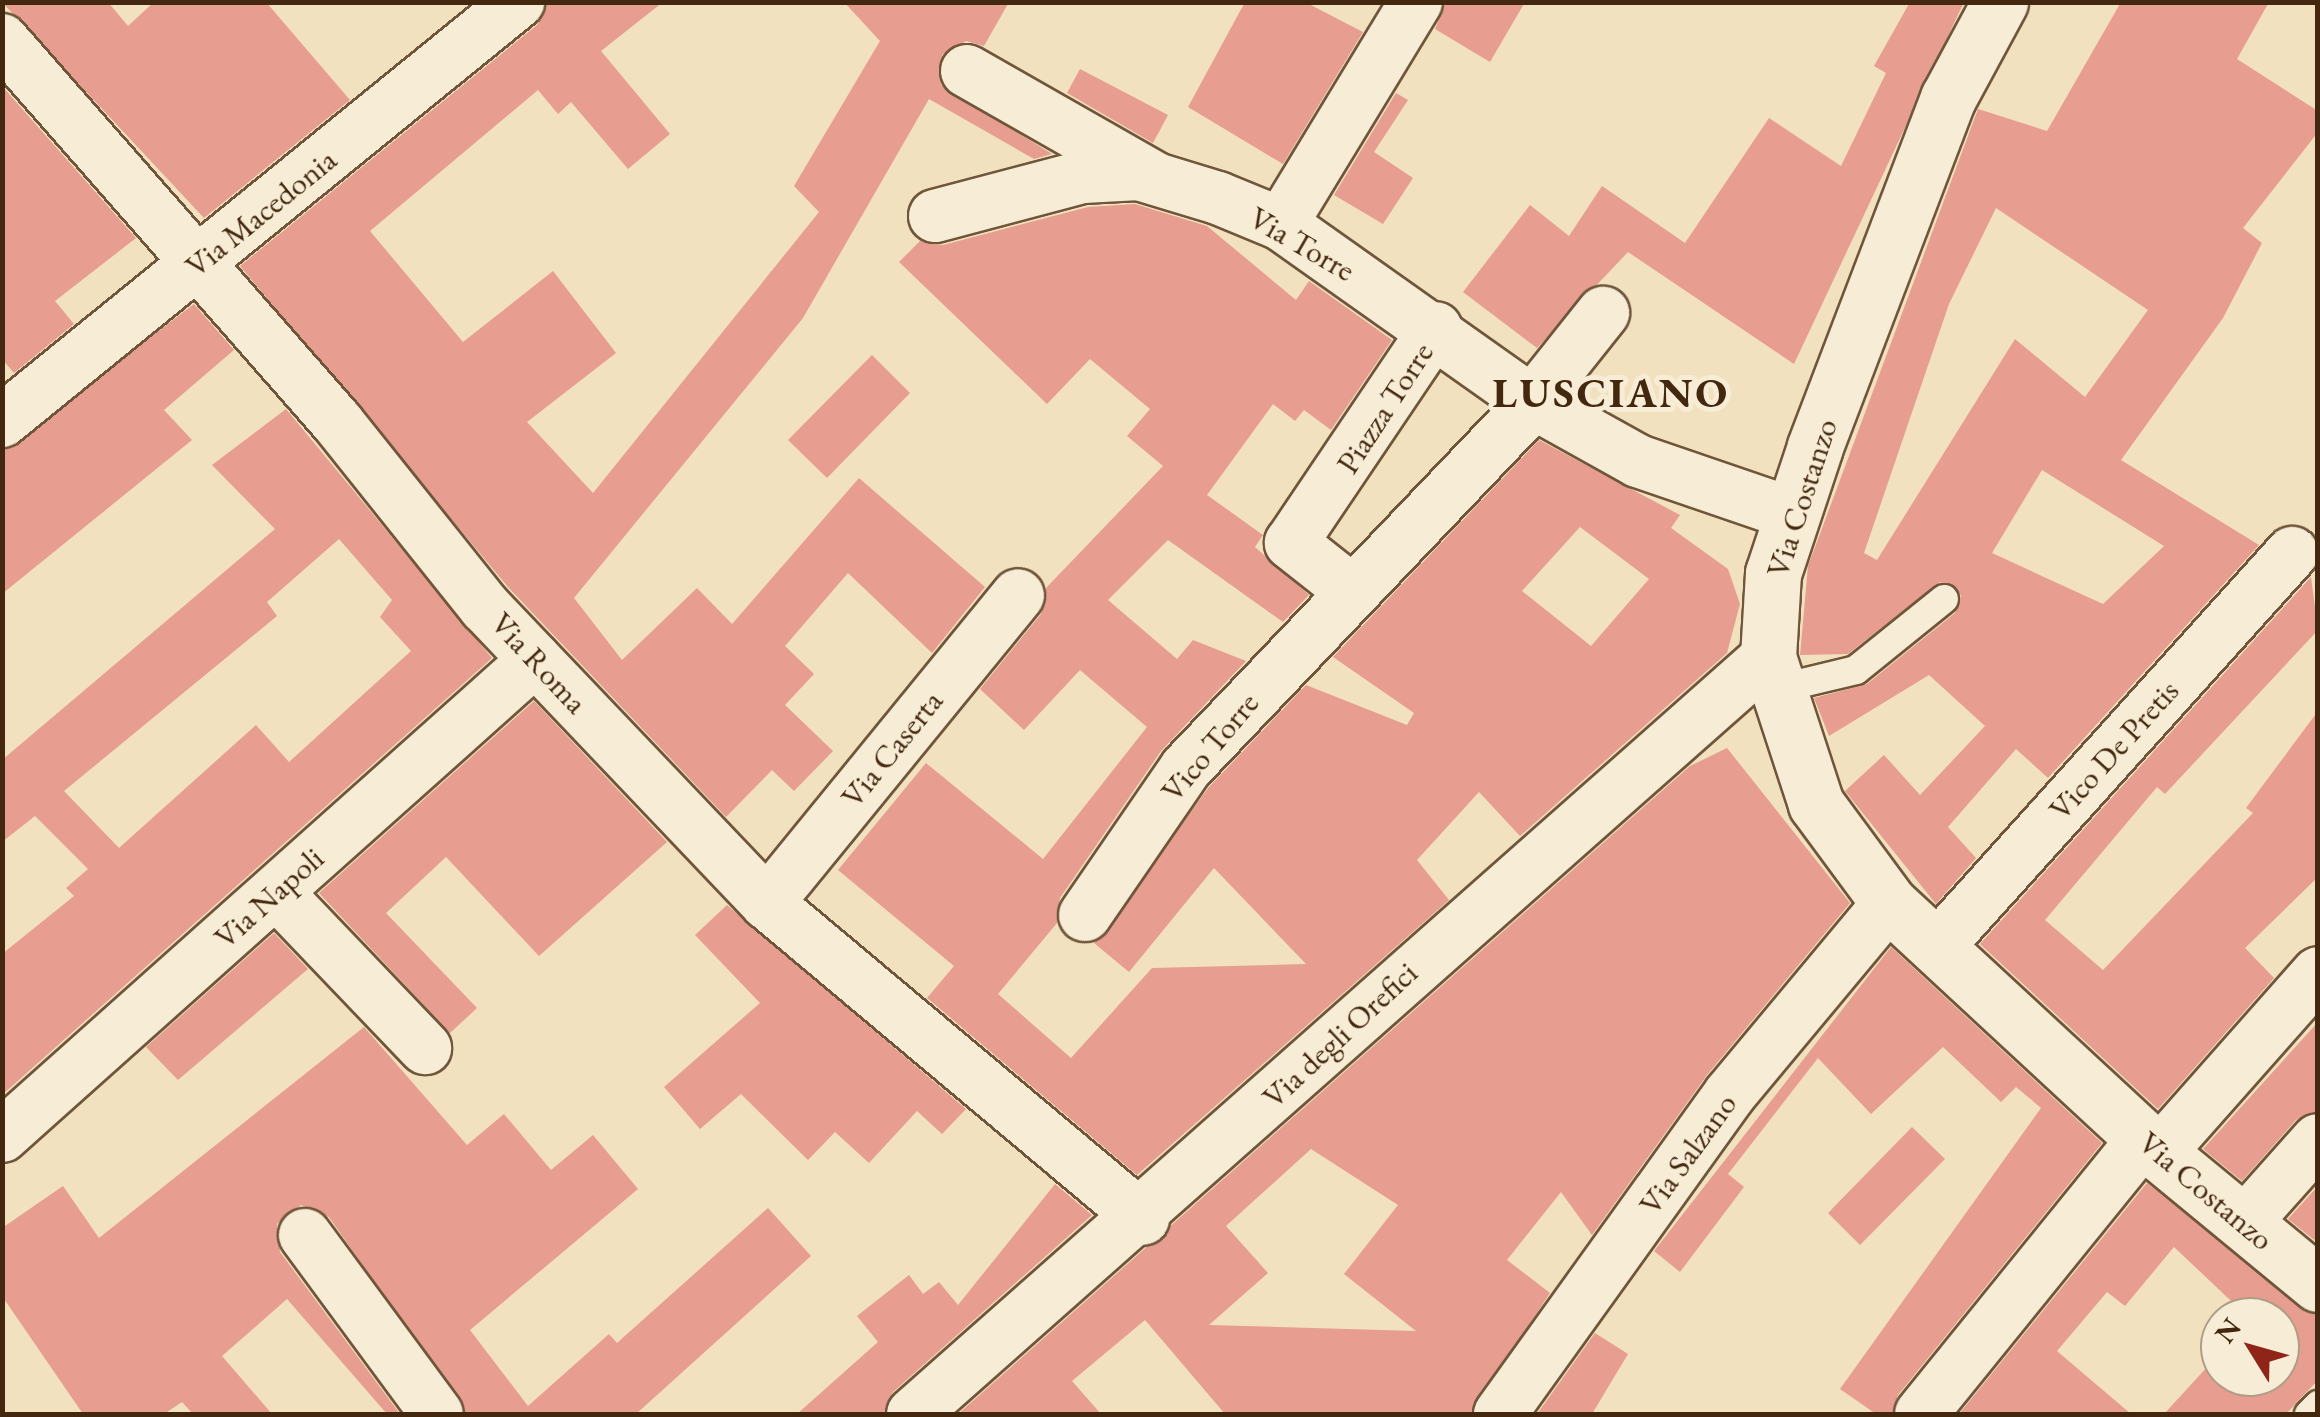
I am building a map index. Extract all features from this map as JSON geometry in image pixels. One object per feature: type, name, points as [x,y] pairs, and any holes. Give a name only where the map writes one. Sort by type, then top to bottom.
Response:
[{"type":"street","name":"Via Macedonia","points":[[2,421],[518,2]]},
{"type":"street","points":[[1282,224],[1416,2]]},
{"type":"street","name":"Via Costanzo","points":[[2000,2],[1948,98],[1793,514],[1773,573],[1772,673],[1816,804],[1889,903],[2151,1146],[2318,1284]]},
{"type":"street","name":"Via Roma","points":[[2,40],[200,263],[535,660],[767,903],[1143,1220]]},
{"type":"street","name":"Via Torre","points":[[966,72],[1158,180],[1282,224],[1436,328]]},
{"type":"street","name":"Via Torre","points":[[935,216],[1083,177],[1158,180]]},
{"type":"street","points":[[1348,588],[1532,402],[1603,313]]},
{"type":"street","name":"Piazza Torre","points":[[1348,588],[1292,543],[1436,328],[1532,402],[1638,461],[1793,514]]},
{"type":"street","name":"Vico De Pretis","points":[[1936,948],[2292,552]]},
{"type":"street","name":"Vico Torre","points":[[1084,915],[1186,768],[1348,588]]},
{"type":"street","name":"Via Caserta","points":[[767,903],[1018,594]]},
{"type":"street","name":"Via Napoli","points":[[2,1136],[535,660]]},
{"type":"street","name":"Via degli Orefici","points":[[913,1414],[1143,1220],[1342,1029],[1772,673]]},
{"type":"street","points":[[276,892],[425,1048]]},
{"type":"street","name":"Via Salzano","points":[[1500,1414],[1730,1094],[1889,903]]},
{"type":"street","points":[[1921,1414],[2151,1146],[2318,974]]},
{"type":"street","points":[[2244,1223],[2318,1140]]},
{"type":"street","points":[[305,1235],[437,1414]]},
{"type":"lane","points":[[1772,673],[1856,670],[1944,599]]},
{"type":"lane","points":[[2310,1414],[2318,1405]]},
{"type":"building","points":[[2,2],[108,2],[128,26],[154,2],[266,2],[350,100],[204,218]]},
{"type":"building","points":[[547,2],[663,2],[601,51],[670,134],[628,169],[571,102],[558,114],[538,90],[370,231],[463,342],[553,271],[616,353],[527,422],[593,493],[819,212],[794,186],[880,41],[844,2],[1009,2],[984,46],[966,41],[942,55],[941,85],[1052,154],[1034,159],[929,99],[803,318],[574,598],[622,660],[697,588],[732,624],[859,478],[985,587],[932,653],[848,573],[785,646],[814,674],[785,705],[833,751],[794,791],[772,770],[726,817],[508,587],[240,266],[537,25]]},
{"type":"building","points":[[1245,2],[1305,2],[1363,32],[1283,164],[1188,107]]},
{"type":"building","points":[[1446,2],[1525,2],[1490,62],[1435,29]]},
{"type":"building","points":[[1910,2],[1964,2],[1794,364],[1628,252],[1537,348],[1463,292],[1530,205],[1569,236],[1602,186],[1685,243],[1769,118],[1841,166],[1886,73],[1874,66]]},
{"type":"building","points":[[2121,2],[2269,2],[2237,59],[2318,111],[2318,132],[2243,228],[2262,243],[2223,318],[2121,460],[2259,545],[2048,778],[2016,749],[1948,827],[1976,858],[1936,904],[1845,791],[1884,755],[1920,795],[1985,726],[1929,675],[1829,736],[1814,698],[1867,684],[1955,613],[1961,595],[1940,582],[1848,654],[1800,655],[1808,566],[1978,109],[2047,131]],"holes":[[[1996,208],[2148,310],[2085,397],[2015,339],[1877,560],[1864,553],[1949,304]],[[2042,470],[2164,546],[2103,604],[1992,553]]]},
{"type":"building","points":[[1080,69],[1168,115],[1153,143],[1067,93]]},
{"type":"building","points":[[2,86],[136,238],[55,301],[74,324],[14,373],[2,359]]},
{"type":"building","points":[[1396,93],[1408,100],[1374,152],[1413,178],[1383,224],[1334,195]]},
{"type":"building","points":[[1135,204],[1207,226],[1296,300],[1309,281],[1392,340],[1331,430],[1304,410],[1295,421],[1273,404],[1207,495],[1263,535],[1255,547],[1309,595],[1283,622],[1168,540],[1108,600],[1177,659],[1193,640],[1246,661],[1161,751],[1060,898],[1057,923],[998,994],[1071,1058],[1152,968],[1306,964],[1214,868],[1129,972],[1094,943],[1209,787],[1306,685],[1407,725],[1414,713],[1333,657],[1539,440],[1680,515],[1671,528],[1728,569],[1740,604],[1727,653],[1520,836],[1479,792],[1417,860],[1449,900],[1137,1175],[927,998],[954,966],[838,870],[926,763],[1043,859],[1147,727],[1080,670],[1024,730],[980,689],[1041,614],[1046,588],[1163,466],[1127,436],[1150,409],[1090,359],[1047,404],[899,262],[920,241],[943,245],[1088,207]],"holes":[[[1580,527],[1649,579],[1591,646],[1522,591]]]},
{"type":"building","points":[[194,304],[234,350],[164,410],[192,440],[2,594],[2,450]]},
{"type":"building","points":[[872,355],[910,393],[827,478],[788,440]]},
{"type":"building","points":[[286,409],[492,658],[2,1095],[2,954],[74,896],[66,888],[88,869],[35,816],[2,842],[2,760],[275,529],[212,465]],"holes":[[[339,539],[392,600],[380,617],[411,651],[289,762],[256,725],[119,848],[64,791],[277,616],[267,602]]]},
{"type":"building","points":[[2311,577],[2318,630],[2165,794],[2157,787],[2045,920],[2103,970],[2253,813],[2246,808],[2318,711],[2318,877],[2245,948],[2274,978],[2158,1109],[1980,944]]},
{"type":"building","points":[[534,701],[667,842],[539,956],[446,857],[386,913],[477,1008],[450,1033],[319,893]]},
{"type":"building","points":[[1727,748],[1850,903],[1707,1075],[1592,1235],[1561,1192],[1507,1260],[1550,1293],[1471,1414],[1225,1414],[1145,1320],[1072,1381],[1101,1414],[958,1414],[1690,766]],"holes":[[[1311,1149],[1398,1205],[1344,1274],[1416,1331],[1209,1325],[1268,1273],[1226,1226]]]},
{"type":"building","points":[[727,905],[966,1109],[942,1134],[917,1111],[869,1163],[835,1132],[808,1160],[741,1094],[700,1129],[664,1087],[760,1003],[695,935]]},
{"type":"building","points":[[274,933],[308,969],[178,1080],[146,1047]]},
{"type":"building","points":[[1891,947],[2102,1143],[1898,1395],[1892,1414],[1876,1414],[1840,1389],[2041,1108],[2016,1087],[2001,1102],[1943,1047],[1871,1114],[1818,1058],[1728,1174],[1744,1187],[1680,1272],[1654,1251]]},
{"type":"building","points":[[2318,1022],[2318,1111],[2296,1120],[2242,1181],[2203,1149]]},
{"type":"building","points":[[364,1027],[467,1145],[504,1114],[551,1170],[593,1135],[638,1189],[470,1330],[528,1406],[609,1334],[617,1343],[768,1208],[811,1256],[636,1414],[466,1414],[329,1217],[301,1205],[277,1224],[280,1252],[400,1414],[387,1414],[287,1299],[222,1356],[272,1414],[193,1414],[182,1402],[164,1414],[83,1414],[2,1296],[2,1228],[63,1186],[99,1238]]},
{"type":"building","points":[[1912,1127],[1945,1159],[1860,1245],[1828,1213]]},
{"type":"building","points":[[2147,1183],[2296,1297],[2227,1297],[2174,1247],[2125,1306],[2107,1292],[2057,1351],[2131,1414],[1959,1414]]},
{"type":"building","points":[[1055,1184],[1092,1215],[893,1392],[884,1414],[797,1414],[878,1342],[857,1316],[909,1275],[923,1294],[939,1282],[958,1305]]},
{"type":"building","points":[[2318,1186],[2318,1243],[2288,1219]]},
{"type":"building","points":[[2300,1300],[2318,1314],[2318,1380],[2286,1414],[2164,1414],[2200,1375],[2200,1397],[2300,1397]]},
{"type":"building","points":[[1595,1333],[1628,1354],[1592,1414],[1537,1414]]},
{"type":"district","name":"LUSCIANO","points":[[1611,393]]}]
